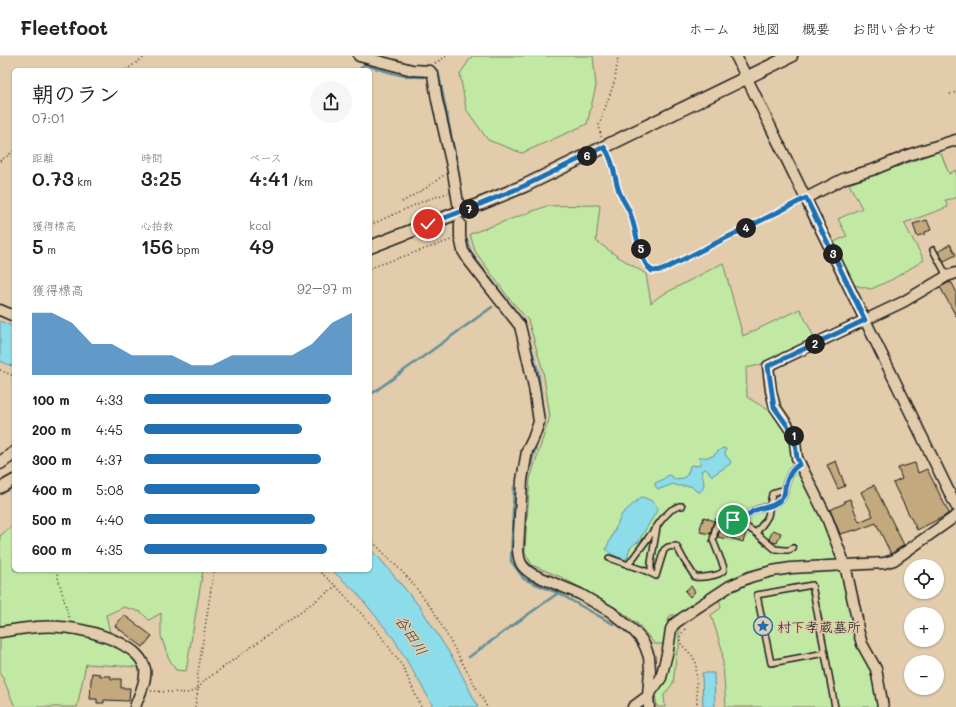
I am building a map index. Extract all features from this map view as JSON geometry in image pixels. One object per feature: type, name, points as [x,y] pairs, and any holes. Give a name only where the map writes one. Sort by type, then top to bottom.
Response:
[{"type":"street","points":[[359,56],[412,70],[423,72],[430,71],[433,75],[458,203]]},
{"type":"street","points":[[736,56],[956,506]]},
{"type":"street","points":[[372,246],[524,186],[791,56]]},
{"type":"street","points":[[806,198],[845,178],[875,169],[912,154],[956,140]]},
{"type":"street","points":[[460,224],[460,237],[463,251],[520,326],[534,387],[538,422],[533,439],[527,451],[522,480],[518,550],[521,564],[526,571],[580,594],[611,612],[634,631],[641,639],[649,657],[649,707]]},
{"type":"street","points":[[883,707],[876,669],[862,644],[858,630],[845,565],[827,518],[797,458],[794,435],[774,407],[768,366],[903,302],[951,274]]},
{"type":"street","points":[[0,310],[12,315]]},
{"type":"street","points":[[0,463],[12,454]]},
{"type":"street","points":[[0,488],[12,481]]},
{"type":"street","points":[[633,707],[648,696],[660,678],[668,650],[671,629],[674,624],[725,589],[750,577],[772,571],[791,568],[884,563],[894,560],[956,516]]},
{"type":"street","points":[[0,632],[36,627],[70,628],[99,634],[127,647],[137,654],[143,662],[145,672],[144,681],[135,707]]},
{"type":"lane","points":[[933,250],[951,274]]},
{"type":"lane","points":[[742,524],[747,515],[753,510],[769,506],[778,502],[783,497],[791,471],[800,464]]},
{"type":"lane","points":[[756,533],[768,516],[772,494],[785,490]]},
{"type":"lane","points":[[628,565],[671,510],[682,506]]},
{"type":"lane","points":[[608,558],[656,576],[664,550],[668,547],[676,546],[695,577],[700,578],[720,574],[724,568],[712,540],[716,526],[722,519],[733,520],[742,524],[756,533],[775,549],[789,550],[793,548]]},
{"type":"lane","points":[[651,574],[651,563],[657,527]]},
{"type":"lane","points":[[825,653],[771,663],[757,595],[812,585],[825,653],[835,707]]},
{"type":"path","points":[[129,68],[146,56]]},
{"type":"path","points":[[430,71],[432,64],[447,56]]},
{"type":"path","points":[[618,56],[615,80],[599,125],[602,141],[610,159],[618,190],[630,213],[644,260],[648,268],[652,271],[662,270],[806,198]]},
{"type":"path","points":[[950,94],[956,92]]},
{"type":"path","points":[[0,161],[12,152]]},
{"type":"path","points":[[402,202],[426,188],[442,176],[453,173]]},
{"type":"path","points":[[372,224],[420,203],[456,190]]},
{"type":"path","points":[[372,267],[460,237]]},
{"type":"path","points":[[0,370],[12,375]]},
{"type":"path","points":[[372,541],[410,580],[434,610],[487,707]]},
{"type":"path","points":[[57,572],[66,605],[70,628]]},
{"type":"path","points":[[195,707],[198,689],[197,679],[214,572]]},
{"type":"path","points":[[320,572],[336,586],[378,632],[403,667],[421,707]]},
{"type":"path","points":[[141,690],[188,693],[198,689],[204,681],[336,586]]},
{"type":"path","points":[[681,619],[686,627],[681,634],[680,643],[685,650],[693,656],[696,663],[697,707]]},
{"type":"green space","points":[[472,56],[593,56],[596,86],[587,124],[522,153],[488,140],[466,109],[460,74]]},
{"type":"green space","points":[[940,151],[949,174],[956,170],[956,198],[945,200],[948,207],[904,223],[924,260],[891,280],[871,289],[854,285],[834,242],[847,236],[838,219],[862,208],[849,184]]},
{"type":"green space","points":[[600,205],[596,241],[646,274],[651,303],[660,296],[723,263],[743,336],[800,309],[814,337],[763,364],[746,368],[747,397],[773,413],[791,438],[840,562],[784,565],[755,570],[734,578],[678,615],[671,615],[669,617],[663,644],[655,644],[639,625],[611,605],[561,577],[532,565],[525,552],[530,479],[550,416],[543,371],[528,320],[508,297],[475,251],[470,234],[547,206]]},
{"type":"green space","points":[[12,526],[12,572],[203,572],[186,671],[176,670],[168,657],[161,636],[161,613],[149,620],[141,612],[124,607],[106,615],[110,633],[77,624],[43,622],[0,628],[0,536]]},
{"type":"green space","points":[[837,570],[843,574],[872,669],[879,707],[726,707],[722,649],[711,615],[721,608],[719,598],[746,584],[765,578],[796,573]]},
{"type":"green space","points":[[679,628],[679,649],[677,650],[673,683],[664,695],[665,707],[657,707],[655,693],[674,636]]},
{"type":"green space","points":[[36,631],[73,633],[104,641],[119,647],[133,658],[139,667],[86,664],[77,707],[15,707],[0,674],[0,636]]},
{"type":"water","points":[[0,321],[12,326],[12,366],[0,361]]},
{"type":"water","points":[[723,448],[726,449],[725,454],[731,462],[730,464],[712,476],[706,469],[701,471],[704,485],[700,492],[696,491],[691,486],[678,486],[673,484],[658,489],[655,486],[655,483],[670,475],[673,479],[684,478],[688,473],[690,466],[697,466],[702,463],[699,459],[700,457],[712,456]]},
{"type":"water","points":[[642,497],[652,501],[658,509],[639,542],[631,547],[628,557],[624,560],[611,554],[606,549],[622,514]]},
{"type":"water","name":"谷田川","points":[[372,551],[420,607],[457,665],[478,707],[433,707],[394,639],[357,593],[334,572],[372,572]]},
{"type":"water","points":[[702,673],[714,673],[715,707],[703,707]]},
{"type":"building","points":[[927,220],[931,230],[925,232],[925,234],[917,236],[913,224]]},
{"type":"building","points":[[950,244],[956,255],[944,261],[938,252]]},
{"type":"building","points":[[950,282],[956,291],[956,316],[940,287]]},
{"type":"building","points":[[836,461],[845,486],[838,489],[827,465]]},
{"type":"building","points":[[915,463],[918,473],[927,469],[949,513],[917,530],[893,483],[902,479],[898,468]]},
{"type":"building","points":[[874,485],[904,545],[891,554],[876,523],[855,531],[840,534],[830,510],[850,499],[859,522],[873,516],[861,492]]},
{"type":"building","points":[[704,517],[714,521],[710,534],[700,532]]},
{"type":"building","points":[[723,523],[746,533],[743,542],[727,537],[726,539],[718,537],[720,527]]},
{"type":"building","points":[[773,530],[781,533],[777,543],[772,542],[769,539]]},
{"type":"building","points":[[691,586],[695,592],[690,597],[685,591]]},
{"type":"building","points":[[124,615],[152,636],[143,647],[115,626]]},
{"type":"building","points":[[92,673],[100,674],[100,676],[111,676],[111,679],[121,679],[121,688],[130,688],[129,701],[104,700],[104,703],[97,703],[97,699],[90,699]]},
{"type":"waterway","points":[[361,68],[365,65],[387,72],[425,77]]},
{"type":"waterway","points":[[438,71],[460,183]]},
{"type":"waterway","points":[[467,240],[471,253],[523,320],[538,371],[544,423],[527,478],[526,490]]},
{"type":"waterway","points":[[372,394],[492,307]]},
{"type":"waterway","points":[[514,487],[511,561],[524,579],[558,593],[613,624]]},
{"type":"waterway","points":[[523,549],[526,561],[536,570]]},
{"type":"waterway","points":[[469,657],[558,593]]},
{"type":"waterway","points":[[654,696],[654,707]]},
{"type":"place","name":"村下孝蔵墓所","points":[[763,626]]},
{"type":"route","points":[[428,224],[524,186],[604,147],[610,159],[618,190],[630,213],[644,260],[648,268],[652,271],[662,270],[806,198],[865,320],[768,366],[774,407],[794,435],[797,458],[800,464],[791,471],[783,497],[778,502],[753,510],[747,515],[742,524],[733,520]]}]
